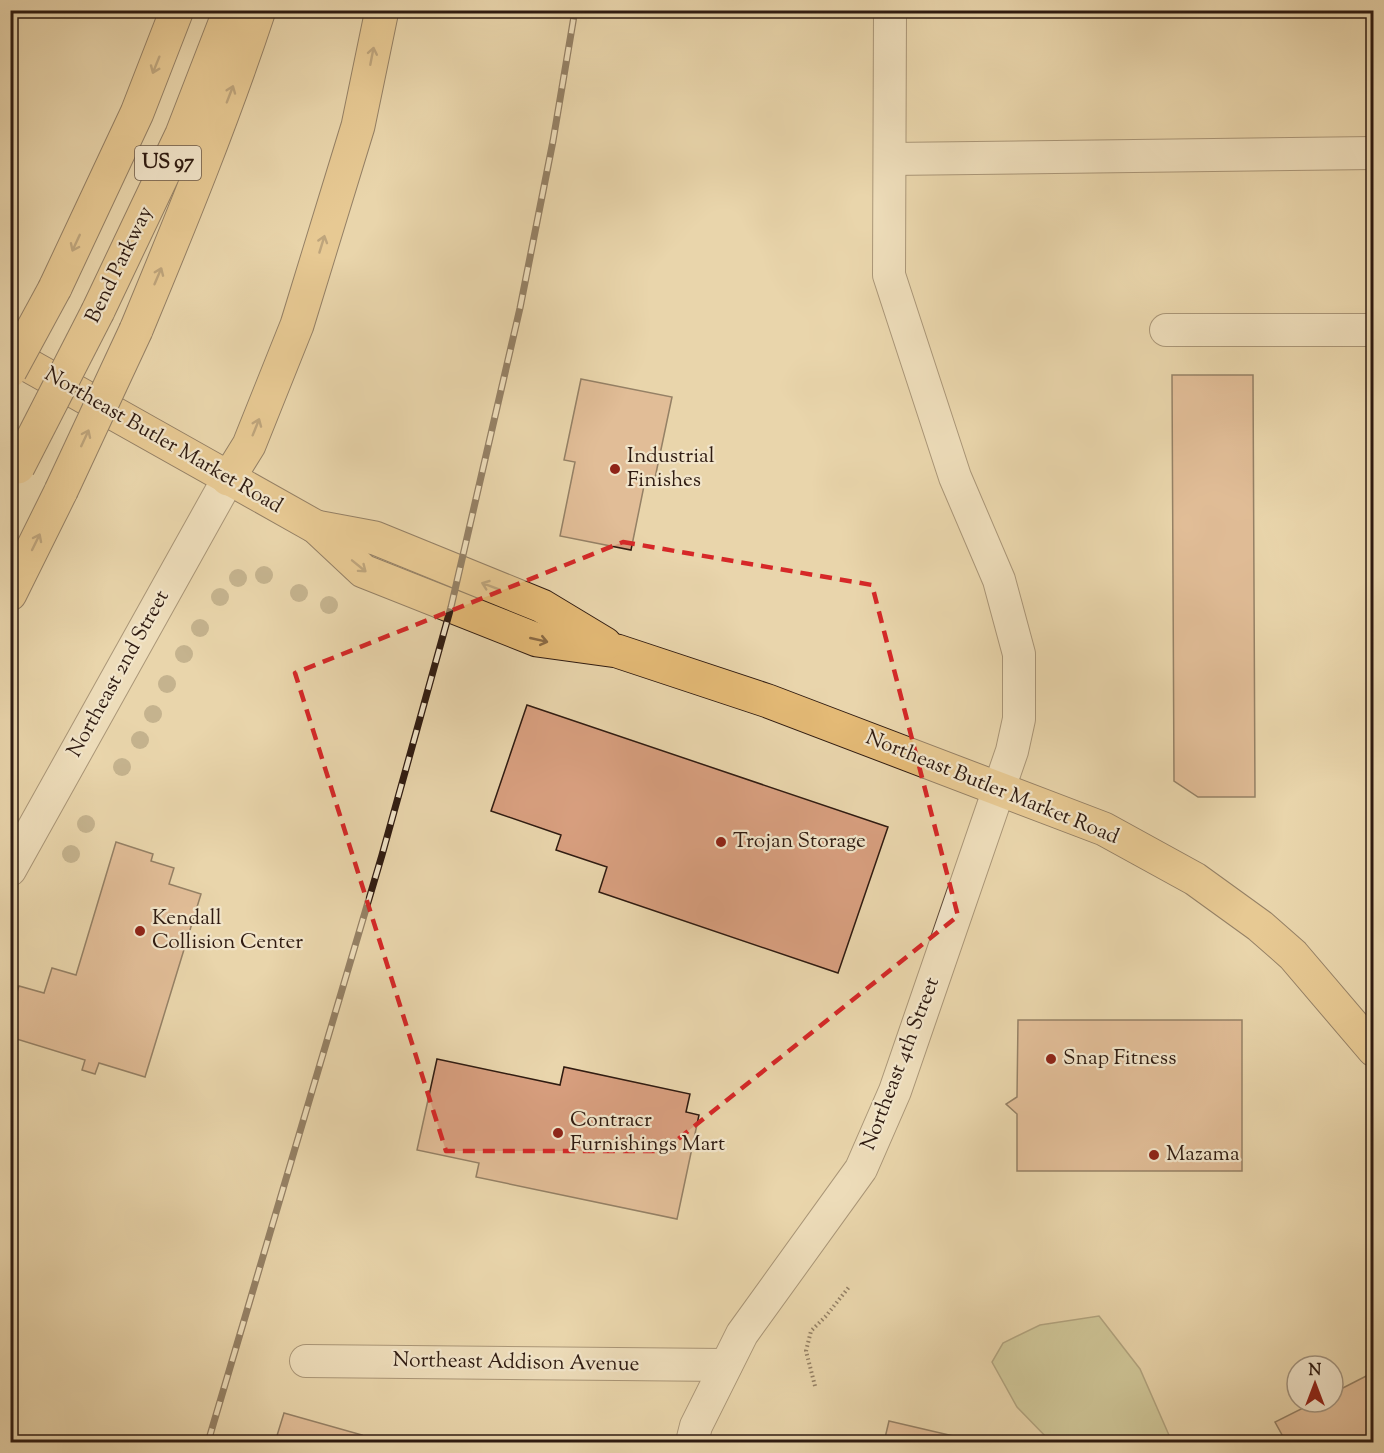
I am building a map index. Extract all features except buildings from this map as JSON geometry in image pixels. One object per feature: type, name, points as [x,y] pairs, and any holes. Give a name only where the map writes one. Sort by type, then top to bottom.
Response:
[{"type":"main road","name":"US 97","points":[[10,371],[55,288],[137,113],[177,10]]},
{"type":"main road","name":"Bend Parkway","points":[[14,473],[98,311],[182,134],[230,10]]},
{"type":"main road","points":[[10,594],[136,330],[195,188],[259,10]]},
{"type":"main road","points":[[228,479],[249,445],[297,324],[358,126],[382,10]]},
{"type":"main road","name":"Northeast Butler Market Road","points":[[10,355],[316,527],[375,538],[542,606],[616,651],[768,701],[1104,829],[1195,879],[1260,926],[1293,955],[1374,1050]]},
{"type":"street","name":"Northeast 4th Street","points":[[692,1443],[696,1426],[742,1334],[861,1169],[895,1091],[1012,751],[1019,718],[1019,654],[999,580],[955,477],[889,275],[890,10]]},
{"type":"street","points":[[890,159],[1374,153]]},
{"type":"street","points":[[1166,330],[1374,330]]},
{"type":"street","name":"Northeast 2nd Street","points":[[10,870],[228,479]]},
{"type":"street","name":"Northeast Addison Avenue","points":[[306,1361],[726,1365]]},
{"type":"path","points":[[815,1386],[806,1351],[811,1331],[849,1287]]},
{"type":"highlighted area","points":[[623,542],[872,585],[958,916],[663,1151],[446,1151],[295,673]]},
{"type":"green space","points":[[1099,1316],[1140,1369],[1172,1442],[1051,1442],[1017,1407],[992,1362],[1003,1343],[1040,1325]]},
{"type":"railway","points":[[208,1442],[382,855],[451,607],[520,308],[553,141],[575,10]]},
{"type":"place","name":"Industrial Finishes","points":[[615,469]]},
{"type":"place","name":"Trojan Storage","points":[[721,842]]},
{"type":"place","name":"Kendall Collision Center","points":[[140,931]]},
{"type":"place","name":"Snap Fitness","points":[[1051,1059]]},
{"type":"place","name":"Contracr Furnishings Mart","points":[[558,1133]]},
{"type":"place","name":"Mazama","points":[[1154,1155]]}]
